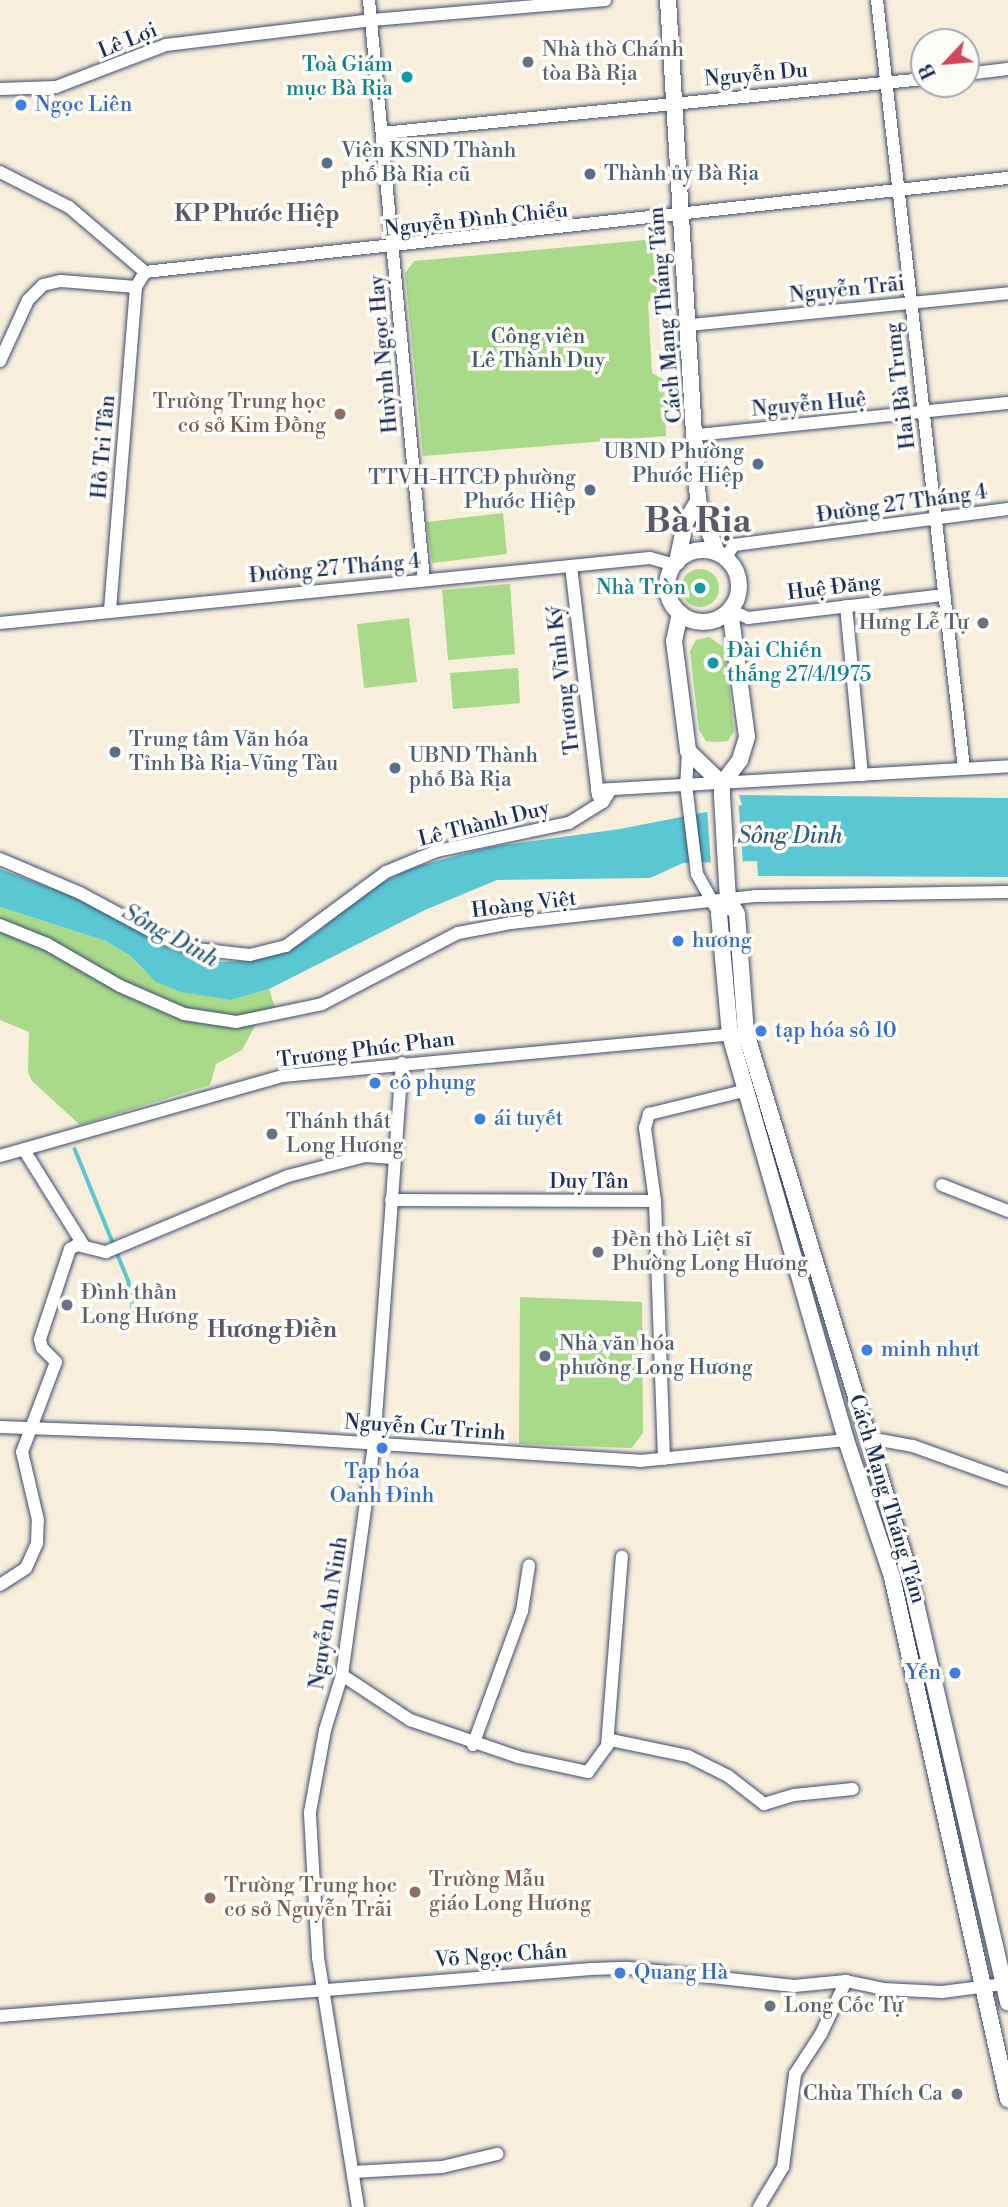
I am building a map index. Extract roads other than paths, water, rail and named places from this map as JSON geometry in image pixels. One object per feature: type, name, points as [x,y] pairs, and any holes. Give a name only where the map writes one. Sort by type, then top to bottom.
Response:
[{"type":"main road","name":"Cách Mạng Tháng Tám","points":[[668,0],[678,217],[690,325],[698,501],[721,555]]},
{"type":"main road","name":"Cách Mạng Tháng Tám","points":[[675,564],[685,523],[698,501]]},
{"type":"main road","points":[[680,613],[711,621],[730,610],[736,600],[738,577],[721,555],[696,551],[675,564],[667,585],[680,613],[674,641],[688,751],[722,790],[740,760],[747,737],[730,610]]},
{"type":"main road","name":"Cách Mạng Tháng Tám","points":[[722,790],[726,874],[720,904],[743,1091],[846,1440],[891,1577],[1008,2099]]},
{"type":"main road","name":"Cách Mạng Tháng Tám","points":[[738,1034],[869,1438],[913,1587],[1008,2003]]},
{"type":"main road","points":[[846,1440],[869,1438]]},
{"type":"street","name":"Huỳnh Ngọc Hay","points":[[369,0],[424,579]]},
{"type":"street","name":"Lê Lợi","points":[[0,89],[56,87],[166,45],[372,20],[605,0]]},
{"type":"street","name":"Hai Bà Trưng","points":[[877,0],[964,768]]},
{"type":"street","points":[[980,72],[1008,69]]},
{"type":"street","name":"Nguyễn Du","points":[[382,133],[673,102],[910,81]]},
{"type":"street","points":[[0,172],[69,207],[145,272],[136,287],[61,281],[44,285],[28,300],[0,361]]},
{"type":"street","name":"Nguyễn Đình Chiểu","points":[[145,272],[678,217],[1008,178]]},
{"type":"street","name":"Hồ Tri Tân","points":[[110,610],[136,287]]},
{"type":"street","name":"Nguyễn Trãi","points":[[690,325],[1008,293]]},
{"type":"street","name":"Nguyễn Huệ","points":[[697,435],[1008,403]]},
{"type":"street","name":"Đường 27 Tháng 4","points":[[721,555],[734,545],[936,521],[955,514],[1008,509]]},
{"type":"street","name":"Đường 27 Tháng 4","points":[[0,623],[650,558],[675,564]]},
{"type":"street","name":"Trương Vĩnh Ký","points":[[570,566],[597,790]]},
{"type":"street","name":"Huệ Đăng","points":[[730,610],[748,618],[944,595]]},
{"type":"street","points":[[846,606],[862,775]]},
{"type":"street","points":[[687,790],[688,751]]},
{"type":"street","points":[[599,804],[597,790],[722,790],[862,775],[1008,766]]},
{"type":"street","name":"Lê Thành Duy","points":[[0,859],[80,893],[162,937],[196,949],[250,956],[286,946],[386,872],[437,851],[569,823],[599,804],[611,789]]},
{"type":"street","name":"Cách Mạng Tháng Tám","points":[[687,790],[697,874],[720,904]]},
{"type":"street","name":"Hoàng Việt","points":[[0,925],[47,944],[120,986],[184,1014],[236,1022],[322,1004],[458,933],[720,904],[1008,892]]},
{"type":"street","name":"Trương Phúc Phan","points":[[0,1156],[283,1076],[738,1034]]},
{"type":"street","name":"Nguyễn An Ninh","points":[[358,2207],[323,1987],[310,1812],[325,1730],[342,1675],[374,1444],[402,1063]]},
{"type":"street","points":[[655,1201],[645,1128],[649,1114],[743,1091]]},
{"type":"street","points":[[24,1150],[84,1246]]},
{"type":"street","points":[[0,1585],[26,1568],[37,1543],[38,1520],[23,1467],[30,1428],[56,1362],[42,1348],[40,1339],[64,1259],[70,1249],[84,1246],[106,1252],[288,1176],[365,1156],[394,1157]]},
{"type":"street","points":[[942,1185],[1008,1211]]},
{"type":"street","name":"Duy Tân","points":[[391,1200],[655,1201],[664,1459]]},
{"type":"street","name":"Nguyễn Cư Trinh","points":[[0,1427],[664,1459],[846,1440]]},
{"type":"street","points":[[869,1438],[913,1446],[1008,1480]]},
{"type":"street","points":[[607,1747],[622,1557]]},
{"type":"street","points":[[473,1745],[522,1611],[529,1566]]},
{"type":"street","points":[[342,1675],[410,1720],[473,1745],[588,1772],[611,1740],[688,1756],[728,1776],[764,1804],[794,1795],[853,1789]]},
{"type":"street","name":"Võ Ngọc Chấn","points":[[0,2015],[122,2009],[323,1987],[628,1968],[794,1986],[846,1981],[884,1989],[982,1990],[1004,1984]]},
{"type":"street","points":[[760,2207],[783,2167],[795,2074],[821,2035],[846,1981]]},
{"type":"street","points":[[353,2172],[442,2167],[497,2154]]},
{"type":"water","name":"Sông Dinh","points":[[739,795],[1008,798],[1008,877],[758,876],[757,861],[683,863],[650,878],[497,880],[425,910],[269,989],[231,1000],[181,992],[156,982],[129,955],[106,941],[0,907],[0,869],[81,899],[166,945],[218,962],[246,961],[286,951],[314,935],[360,894],[411,868],[489,847],[620,829],[742,805]]},
{"type":"waterway","points":[[75,1149],[129,1282],[134,1313]]},
{"type":"place","name":"Nhà thờ Chánh tòa Bà Rịa","points":[[528,62]]},
{"type":"place","name":"Toà Giám mục Bà Rịa","points":[[407,77]]},
{"type":"place","name":"Ngọc Liên","points":[[21,105]]},
{"type":"place","name":"Viện KSND Thành phố Bà Rịa cũ","points":[[327,163]]},
{"type":"place","name":"Thành ủy Bà Rịa","points":[[590,174]]},
{"type":"place","name":"Trường Trung học cơ sở Kim Đồng","points":[[340,414]]},
{"type":"place","name":"UBND Phường Phước Hiệp","points":[[758,464]]},
{"type":"place","name":"TTVH-HTCĐ phường Phước Hiệp","points":[[590,490]]},
{"type":"place","name":"Nhà Tròn","points":[[700,588]]},
{"type":"place","name":"Hưng Lễ Tự","points":[[983,623]]},
{"type":"place","name":"Đài Chiến thắng 27/4/1975","points":[[713,663]]},
{"type":"place","name":"Trung tâm Văn hóa Tỉnh Bà Rịa-Vũng Tàu","points":[[115,752]]},
{"type":"place","name":"UBND Thành phố Bà Rịa","points":[[395,768]]},
{"type":"place","name":"hương","points":[[678,941]]},
{"type":"place","name":"tạp hóa sô 10","points":[[761,1031]]},
{"type":"place","name":"cô phụng","points":[[375,1083]]},
{"type":"place","name":"ái tuyết","points":[[480,1119]]},
{"type":"place","name":"Thánh thất Long Hương","points":[[272,1134]]},
{"type":"place","name":"Đền thờ Liệt sĩ Phường Long Hương","points":[[598,1252]]},
{"type":"place","name":"Đình thần Long Hương","points":[[67,1305]]},
{"type":"place","name":"minh nhựt","points":[[867,1350]]},
{"type":"place","name":"Nhà văn hóa phường Long Hương","points":[[545,1356]]},
{"type":"place","name":"Tạp hóa Oanh Đỉnh","points":[[382,1448]]},
{"type":"place","name":"Yến","points":[[955,1673]]},
{"type":"place","name":"Trường Mẫu giáo Long Hương","points":[[415,1892]]},
{"type":"place","name":"Trường Trung học cơ sở Nguyễn Trãi","points":[[210,1898]]},
{"type":"place","name":"Quang Hà","points":[[620,1973]]},
{"type":"place","name":"Long Cốc Tự","points":[[770,2006]]},
{"type":"place","name":"Chùa Thích Ca","points":[[957,2094]]},
{"type":"district","name":"KP Phước Hiệp","points":[[257,214]]},
{"type":"district","name":"Bà Rịa","points":[[698,522]]},
{"type":"district","name":"Hương Điền","points":[[272,1330]]},
{"type":"park label","name":"Công viên Lê Thành Duy","points":[[538,349]]}]
